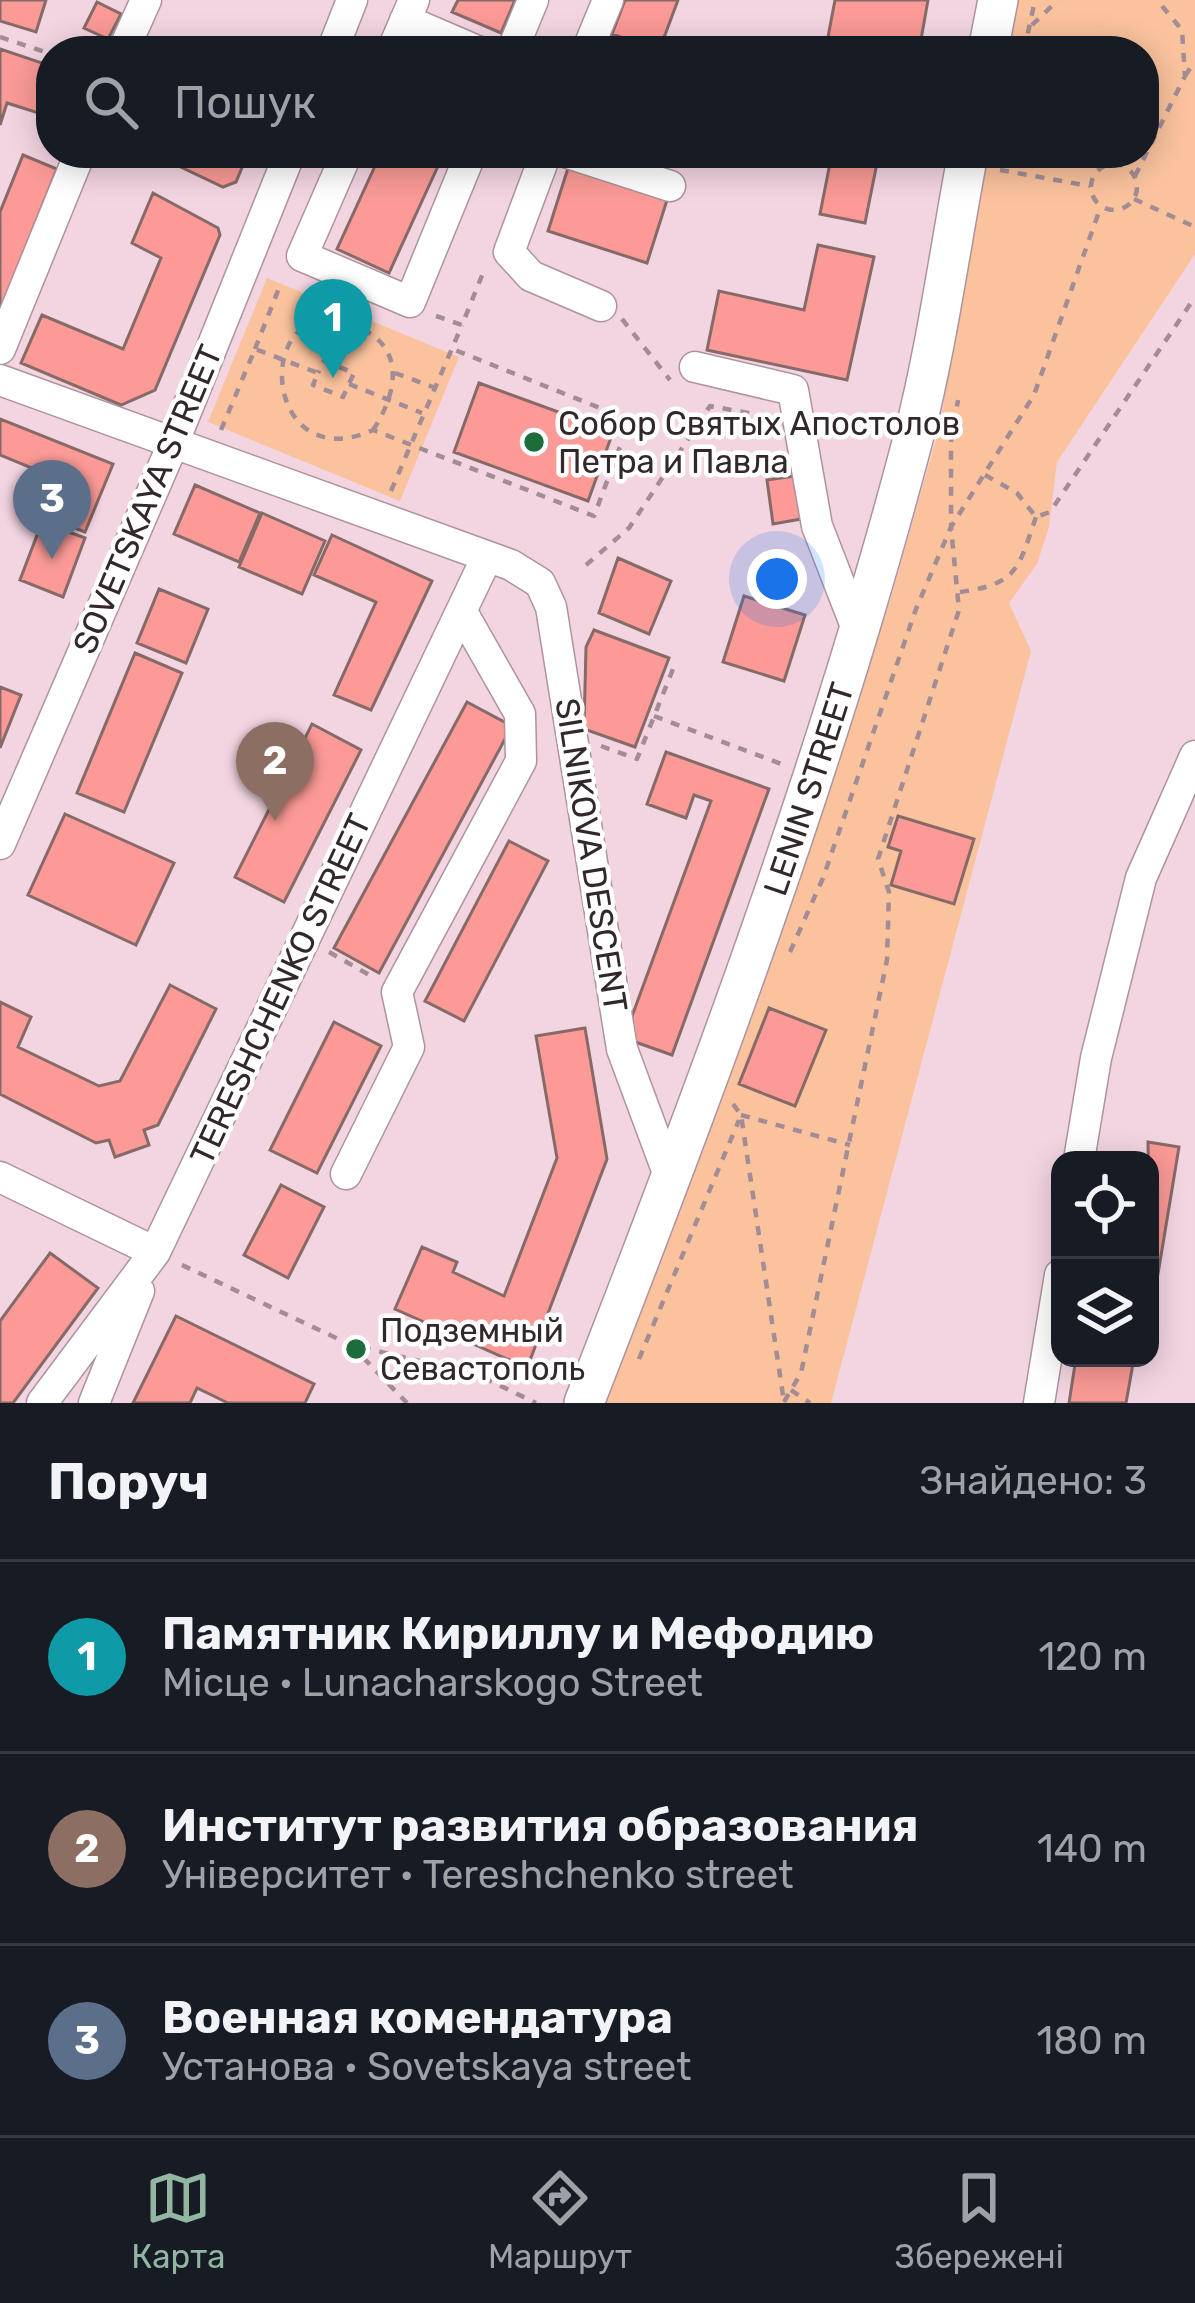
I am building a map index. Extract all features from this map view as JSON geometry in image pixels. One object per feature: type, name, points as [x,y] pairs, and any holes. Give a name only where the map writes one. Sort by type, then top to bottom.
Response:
[{"type":"main road","points":[[991,36],[998,0]]},
{"type":"main road","name":"LENIN STREET","points":[[584,1403],[671,1181],[859,634],[982,168]]},
{"type":"street","points":[[130,36],[146,0]]},
{"type":"street","points":[[338,36],[352,0]]},
{"type":"street","points":[[518,36],[533,0]]},
{"type":"street","points":[[593,36],[608,0]]},
{"type":"street","points":[[410,10],[452,36]]},
{"type":"street","points":[[0,349],[74,168]]},
{"type":"street","name":"SOVETSKAYA STREET","points":[[0,844],[173,444],[284,168]]},
{"type":"street","points":[[340,168],[302,256],[415,306],[465,168]]},
{"type":"street","points":[[540,168],[509,252],[531,276],[610,312]]},
{"type":"street","points":[[614,168],[670,186]]},
{"type":"street","points":[[695,368],[794,390],[817,526],[859,634]]},
{"type":"street","name":"SILNIKOVA DESCENT","points":[[0,380],[487,556],[522,570],[547,594],[622,1049],[671,1181]]},
{"type":"street","name":"TERESHCHENKO STREET","points":[[42,1403],[155,1252],[487,556]]},
{"type":"street","points":[[346,1174],[409,1047],[397,992],[520,760],[520,714],[462,612]]},
{"type":"street","points":[[1080,1151],[1096,1058],[1141,878],[1195,757]]},
{"type":"street","points":[[1141,878],[1195,795]]},
{"type":"street","points":[[0,1177],[155,1252],[94,1403]]},
{"type":"street","points":[[1039,1403],[1051,1330]]},
{"type":"path","points":[[1027,36],[1035,0]]},
{"type":"path","points":[[1029,29],[1058,0]]},
{"type":"path","points":[[1157,0],[1182,30],[1185,76]]},
{"type":"path","points":[[0,37],[36,49]]},
{"type":"path","points":[[1159,128],[1195,61]]},
{"type":"path","points":[[1010,168],[1090,186]]},
{"type":"path","points":[[783,1402],[801,1373],[887,960],[889,892],[878,859],[959,610],[951,527],[1034,395],[1100,206],[1090,186],[1102,168]]},
{"type":"path","points":[[1126,168],[1135,176]]},
{"type":"path","points":[[1134,199],[1139,168]]},
{"type":"path","points":[[1100,206],[1115,210],[1134,199]]},
{"type":"path","points":[[1134,199],[1195,226]]},
{"type":"path","points":[[380,520],[482,271]]},
{"type":"path","points":[[220,430],[279,288]]},
{"type":"path","points":[[1036,517],[1050,512],[1195,297]]},
{"type":"path","points":[[415,306],[462,325]]},
{"type":"path","points":[[610,312],[646,343],[664,375]]},
{"type":"path","points":[[320,321],[342,321],[382,343],[395,362],[390,400],[373,430],[354,438],[306,427],[286,409],[283,360],[299,331],[320,321]]},
{"type":"path","points":[[373,430],[594,516],[630,420],[450,348]]},
{"type":"path","points":[[255,349],[318,373]]},
{"type":"path","points":[[324,361],[354,374],[343,397],[313,385],[318,373],[324,361]]},
{"type":"path","points":[[395,374],[434,387]]},
{"type":"path","points":[[349,384],[423,413]]},
{"type":"path","points":[[586,565],[629,528],[710,406],[801,423],[915,433]]},
{"type":"path","points":[[985,475],[1017,493],[1036,517]]},
{"type":"path","points":[[957,592],[997,587],[1018,570],[1036,517]]},
{"type":"path","points":[[574,736],[638,759],[675,664]]},
{"type":"path","points":[[654,716],[787,766]]},
{"type":"path","points":[[303,936],[397,992]]},
{"type":"path","points":[[741,1115],[850,1145]]},
{"type":"path","points":[[638,1362],[741,1115]]},
{"type":"path","points":[[741,1115],[783,1402]]},
{"type":"path","points":[[155,1252],[351,1345],[476,1375],[536,1403]]},
{"type":"path","points":[[351,1345],[407,1403]]},
{"type":"path","points":[[791,1390],[810,1403]]},
{"type":"shaded area","points":[[1015,0],[1195,0],[1195,254],[1057,462],[1049,527],[1037,564],[1009,603],[1031,651],[831,1403],[606,1403],[752,1018],[890,601],[939,429],[985,168],[1159,168],[1159,36],[1009,36]]},
{"type":"shaded area","points":[[267,278],[459,357],[400,501],[208,422]]},
{"type":"building","points":[[0,0],[46,0],[36,32],[0,21]]},
{"type":"building","points":[[458,0],[515,0],[501,33],[452,12]]},
{"type":"building","points":[[625,0],[678,0],[665,36],[612,34]]},
{"type":"building","points":[[835,0],[928,0],[922,36],[828,36]]},
{"type":"building","points":[[97,2],[121,14],[110,36],[84,28]]},
{"type":"building","points":[[0,49],[36,61],[36,112],[7,103],[0,125]]},
{"type":"building","points":[[23,155],[36,160],[36,168],[57,169],[0,311],[0,212]]},
{"type":"building","points":[[183,168],[242,168],[236,182],[223,187]]},
{"type":"building","points":[[374,168],[437,168],[389,273],[337,249]]},
{"type":"building","points":[[568,168],[668,197],[647,263],[548,231]]},
{"type":"building","points":[[829,168],[876,168],[865,223],[820,214]]},
{"type":"building","points":[[153,193],[218,228],[220,235],[155,390],[121,405],[21,363],[42,315],[123,349],[161,258],[132,243]]},
{"type":"building","points":[[818,245],[874,257],[847,380],[707,350],[719,291],[804,310]]},
{"type":"building","name":"Собор Святых Апостолов Петра и Павла","points":[[479,383],[613,432],[588,501],[454,452]]},
{"type":"building","points":[[0,419],[113,464],[85,532],[41,515],[56,478],[0,455]]},
{"type":"building","points":[[801,475],[807,518],[773,524],[767,480]]},
{"type":"building","points":[[195,485],[260,513],[239,562],[174,534]]},
{"type":"building","points":[[262,513],[325,541],[302,594],[239,567]]},
{"type":"building","points":[[42,522],[85,538],[63,597],[20,580]]},
{"type":"building","points":[[332,535],[432,581],[371,710],[334,695],[376,602],[314,575]]},
{"type":"building","points":[[618,558],[671,581],[649,634],[599,613]]},
{"type":"building","points":[[159,589],[208,609],[186,663],[137,643]]},
{"type":"building","points":[[744,596],[805,615],[784,681],[723,662]]},
{"type":"building","points":[[594,630],[669,658],[635,747],[584,729],[586,647]]},
{"type":"building","points":[[135,653],[182,673],[124,812],[77,793]]},
{"type":"building","points":[[0,687],[21,695],[0,748]]},
{"type":"building","points":[[467,702],[512,726],[379,973],[334,948]]},
{"type":"building","points":[[312,724],[361,750],[284,902],[235,877]]},
{"type":"building","points":[[666,752],[769,789],[672,1055],[624,1038],[711,801],[694,795],[686,818],[647,804]]},
{"type":"building","points":[[65,814],[174,863],[136,945],[28,895]]},
{"type":"building","points":[[898,816],[974,839],[954,904],[891,885],[901,851],[888,847]]},
{"type":"building","points":[[509,841],[548,861],[464,1021],[425,1001]]},
{"type":"building","points":[[170,985],[216,1009],[158,1125],[144,1130],[149,1145],[115,1157],[109,1140],[96,1143],[0,1094],[0,1002],[31,1017],[18,1047],[99,1086],[120,1081]]},
{"type":"building","points":[[769,1008],[826,1030],[795,1106],[739,1084]]},
{"type":"building","points":[[334,1022],[381,1046],[317,1173],[270,1150]]},
{"type":"building","points":[[585,1028],[607,1159],[527,1368],[395,1309],[422,1247],[457,1262],[453,1272],[504,1296],[557,1158],[536,1036]]},
{"type":"building","points":[[1148,1142],[1179,1147],[1159,1268],[1159,1151],[1148,1151]]},
{"type":"building","points":[[281,1185],[324,1207],[288,1278],[244,1255]]},
{"type":"building","points":[[50,1253],[98,1288],[13,1403],[0,1403],[0,1321]]},
{"type":"building","points":[[176,1316],[314,1384],[305,1403],[228,1403],[197,1388],[190,1403],[133,1403]]},
{"type":"building","points":[[1075,1367],[1132,1367],[1126,1403],[1069,1403]]},
{"type":"place","name":"Памятник Кириллу и Мефодию","points":[[333,378]]},
{"type":"place","name":"Собор Святых Апостолов Петра и Павла","points":[[534,442]]},
{"type":"place","name":"Военная комендатура","points":[[52,559]]},
{"type":"place","name":"Институт развития образования","points":[[275,821]]},
{"type":"place","name":"Подземный Севастополь","points":[[356,1349]]}]
